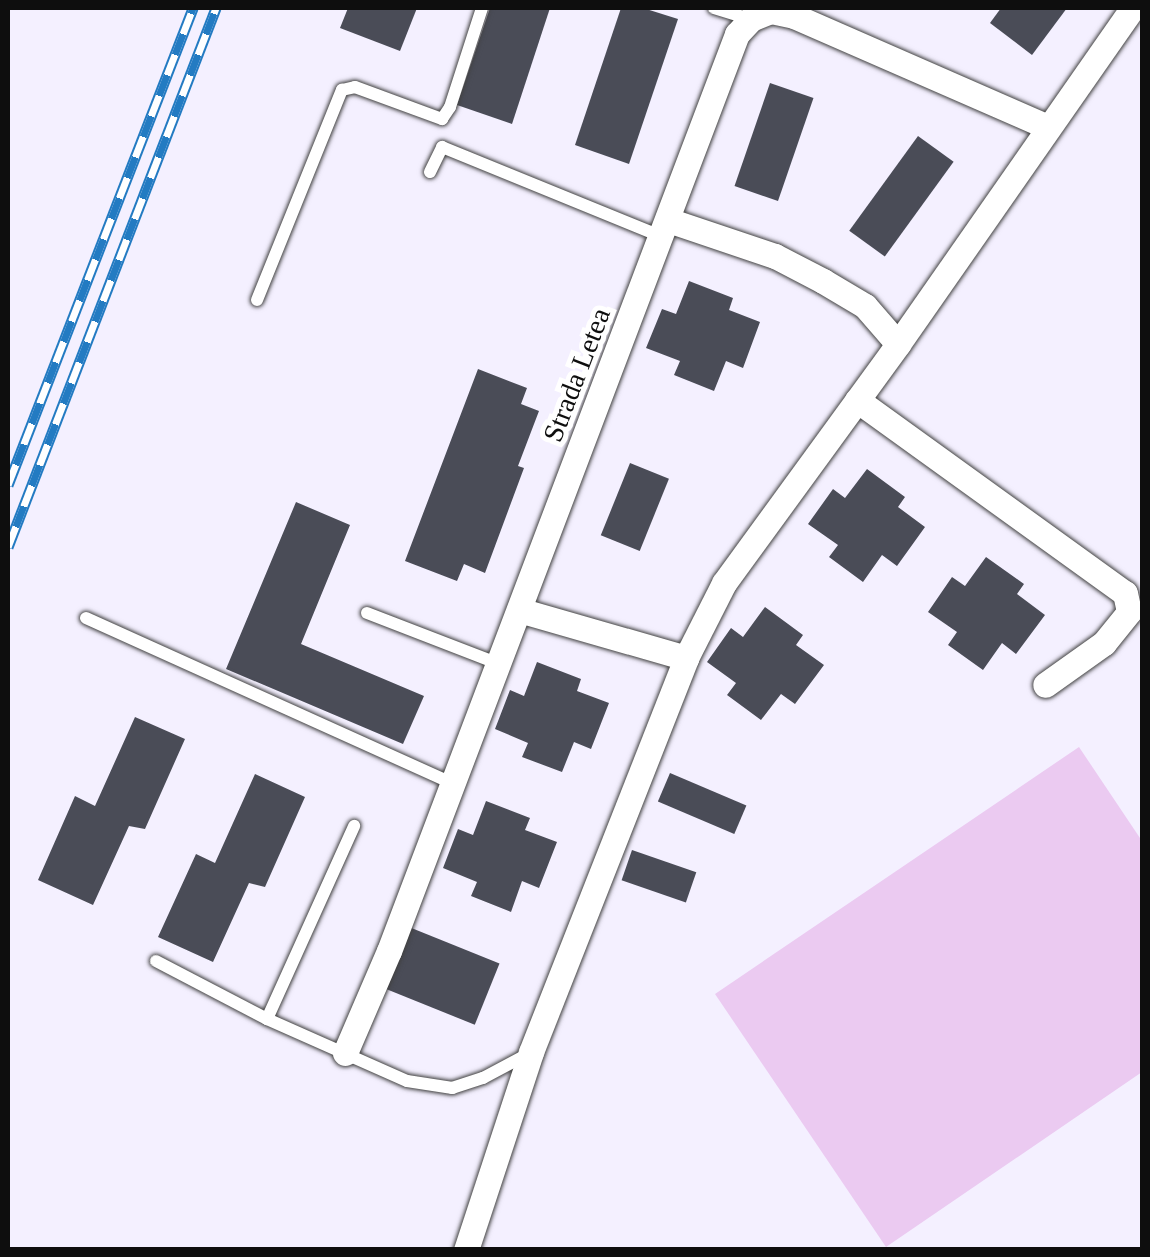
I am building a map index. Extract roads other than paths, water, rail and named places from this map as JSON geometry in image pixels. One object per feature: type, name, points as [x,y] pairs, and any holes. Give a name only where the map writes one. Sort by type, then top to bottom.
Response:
[{"type":"street","points":[[466,1250],[531,1052],[686,658],[724,583],[898,344],[1046,126],[1132,8]]},
{"type":"street","points":[[751,19],[771,12],[794,16],[1046,126]]},
{"type":"street","name":"Strada Letea","points":[[345,1054],[499,664],[726,58],[737,34],[751,19]]},
{"type":"street","points":[[665,229],[774,256],[865,306],[898,344]]},
{"type":"street","points":[[857,400],[1125,593],[1129,612],[1104,643],[1045,685]]},
{"type":"street","points":[[519,610],[686,658]]},
{"type":"lane","points":[[430,172],[442,147],[442,118],[450,107],[482,8]]},
{"type":"lane","points":[[714,8],[751,19]]},
{"type":"lane","points":[[257,300],[342,90],[355,87],[442,118]]},
{"type":"lane","points":[[442,147],[665,229]]},
{"type":"lane","points":[[367,613],[499,664]]},
{"type":"lane","points":[[86,618],[453,784]]},
{"type":"lane","points":[[268,1019],[354,826]]},
{"type":"lane","points":[[156,961],[268,1019],[407,1081],[452,1088],[483,1078],[531,1052]]},
{"type":"railway","points":[[8,485],[193,8]]},
{"type":"railway","points":[[8,547],[216,8]]}]
